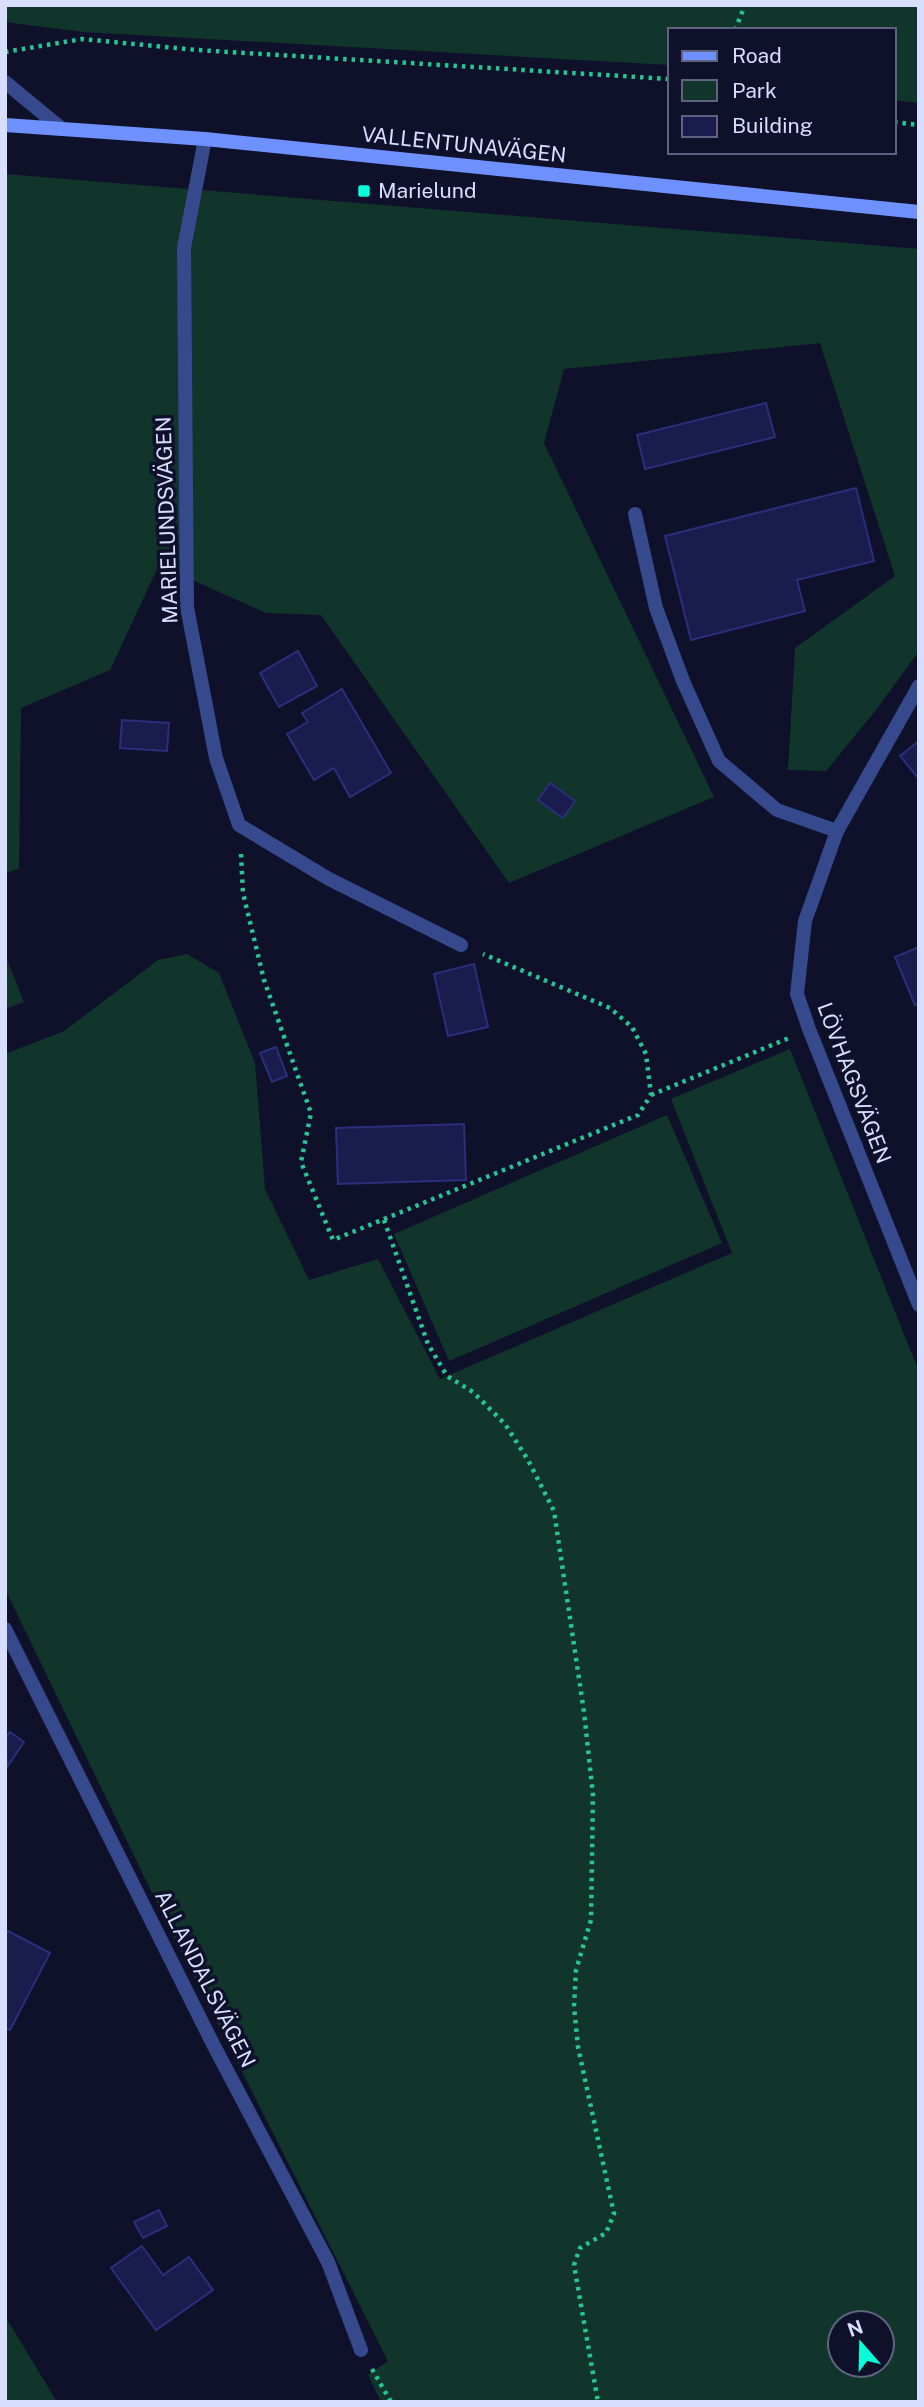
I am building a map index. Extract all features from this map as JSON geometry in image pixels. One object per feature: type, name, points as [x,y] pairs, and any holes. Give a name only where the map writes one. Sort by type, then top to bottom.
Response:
[{"type":"main road","name":"VALLENTUNAVÄGEN","points":[[5,125],[205,139],[919,212]]},
{"type":"street","points":[[5,82],[62,129]]},
{"type":"street","name":"MARIELUNDSVÄGEN","points":[[205,139],[184,248],[187,607],[216,758],[239,825]]},
{"type":"street","points":[[635,514],[656,608],[683,681],[719,761],[777,810],[837,831]]},
{"type":"street","name":"LÖVHAGSVÄGEN","points":[[919,686],[837,831],[805,921],[797,994],[919,1304]]},
{"type":"street","points":[[239,825],[329,879],[461,945]]},
{"type":"street","name":"ALLANDALSVÄGEN","points":[[5,1629],[214,2046],[328,2262],[361,2350]]},
{"type":"path","points":[[737,28],[745,5]]},
{"type":"path","points":[[5,52],[82,38],[197,50],[668,79]]},
{"type":"path","points":[[896,122],[919,125]]},
{"type":"path","points":[[239,825],[243,893],[261,967],[311,1113],[301,1162],[333,1240],[638,1115],[651,1095],[809,1029]]},
{"type":"path","points":[[461,945],[610,1008],[632,1027],[646,1054],[651,1095]]},
{"type":"path","points":[[384,1220],[428,1343],[447,1376],[473,1392],[505,1424],[528,1460],[554,1511],[584,1712],[593,1795],[591,1920],[576,1970],[574,2007],[581,2060],[614,2214],[606,2232],[580,2248],[574,2265],[598,2402]]},
{"type":"path","points":[[361,2350],[391,2402]]},
{"type":"green space","points":[[5,5],[919,5],[919,103],[896,100],[896,28],[668,28],[668,65],[83,32],[5,22]]},
{"type":"green space","points":[[5,174],[919,249],[919,651],[876,710],[826,771],[788,770],[795,648],[895,576],[820,343],[564,369],[544,443],[714,797],[509,883],[321,615],[266,613],[159,565],[110,670],[21,708],[19,869],[5,873]]},
{"type":"green space","points":[[187,954],[219,973],[255,1063],[265,1189],[309,1280],[378,1259],[440,1379],[732,1253],[671,1099],[790,1049],[919,1372],[919,2402],[381,2402],[368,2375],[388,2361],[157,1903],[5,1589],[5,1054],[64,1031],[158,960]]},
{"type":"green space","points":[[5,955],[24,1002],[5,1009]]},
{"type":"green space","points":[[667,1115],[722,1243],[449,1361],[394,1234]]},
{"type":"green space","points":[[5,2316],[57,2402],[5,2402]]},
{"type":"building","points":[[766,403],[775,437],[645,469],[637,435]]},
{"type":"building","points":[[856,488],[874,561],[797,580],[805,611],[691,640],[665,536]]},
{"type":"building","points":[[298,651],[317,686],[279,707],[260,673]]},
{"type":"building","points":[[342,689],[391,773],[350,797],[334,768],[314,780],[287,734],[308,722],[302,713]]},
{"type":"building","points":[[122,720],[169,723],[167,751],[120,748]]},
{"type":"building","points":[[919,741],[919,779],[900,756]]},
{"type":"building","points":[[550,783],[575,801],[563,818],[538,800]]},
{"type":"building","points":[[919,947],[919,1004],[915,1005],[895,957]]},
{"type":"building","points":[[474,964],[488,1027],[448,1036],[434,974]]},
{"type":"building","points":[[276,1047],[287,1076],[272,1082],[260,1053]]},
{"type":"building","points":[[464,1124],[466,1180],[338,1184],[336,1128]]},
{"type":"building","points":[[10,1732],[24,1742],[7,1767],[5,1739]]},
{"type":"building","points":[[8,1931],[50,1953],[10,2030],[5,2028],[5,1936]]},
{"type":"building","points":[[159,2210],[167,2226],[143,2238],[134,2222]]},
{"type":"building","points":[[142,2246],[163,2275],[189,2257],[213,2290],[156,2330],[111,2268]]},
{"type":"place","name":"Marielund","points":[[364,191]]}]
